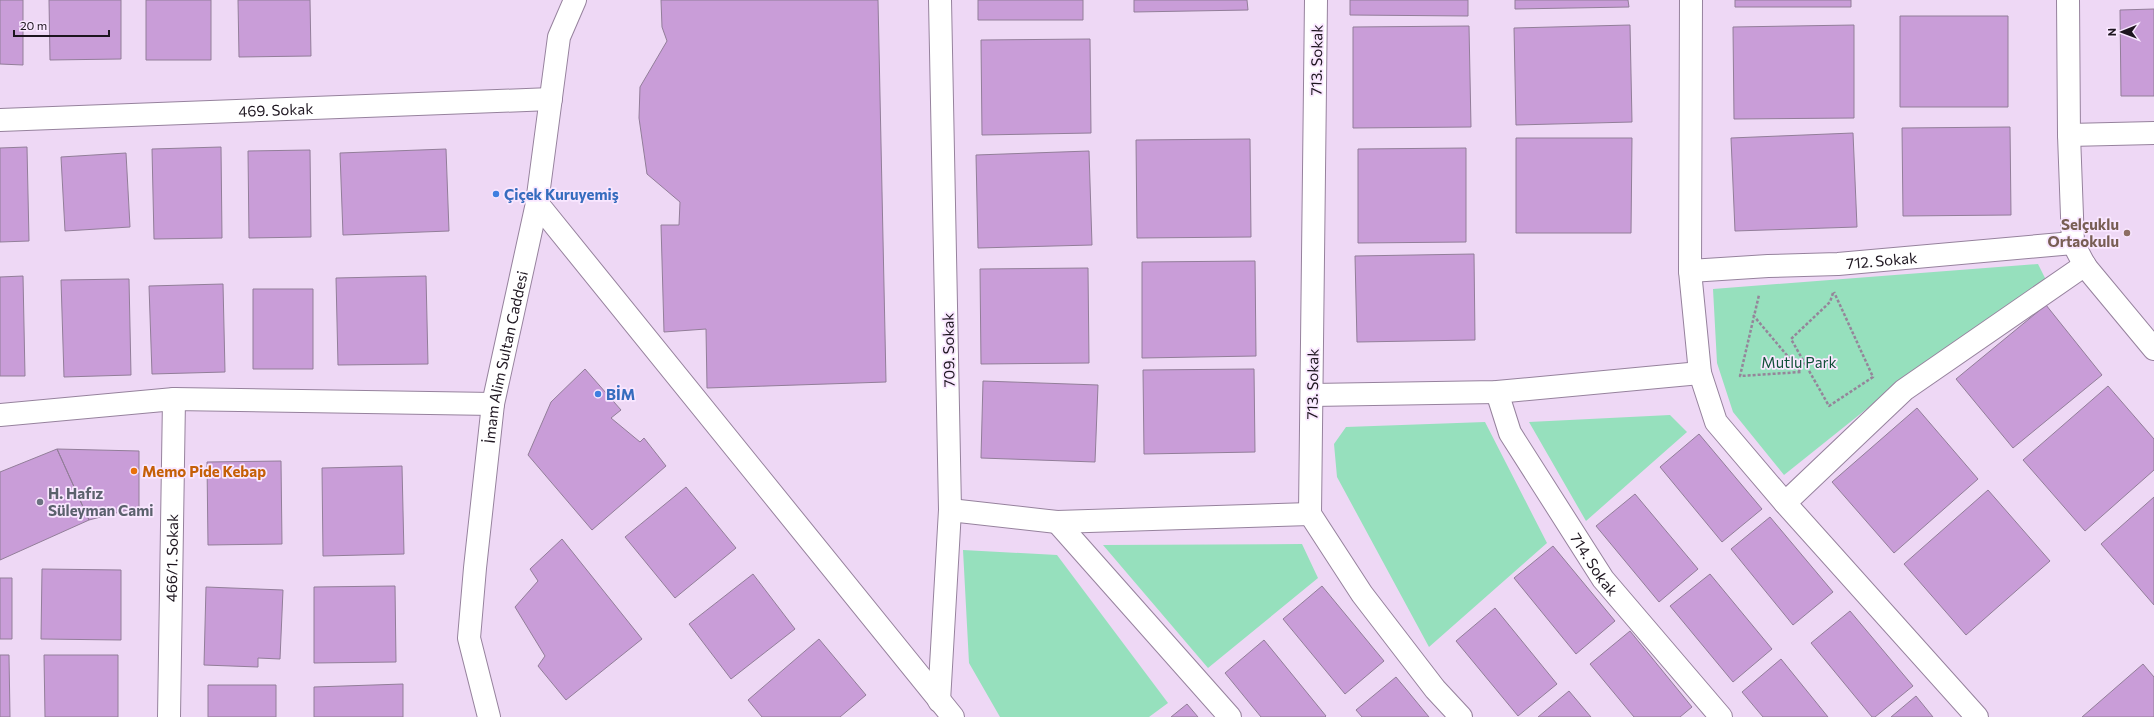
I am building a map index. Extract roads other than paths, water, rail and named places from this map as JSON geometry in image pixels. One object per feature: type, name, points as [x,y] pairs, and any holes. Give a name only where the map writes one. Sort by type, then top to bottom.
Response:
[{"type":"street","name":"İmam Alim Sultan Caddesi","points":[[489,717],[469,638],[474,568],[493,404],[537,203],[559,37],[575,0]]},
{"type":"street","name":"709. Sokak","points":[[939,701],[950,510],[940,0]]},
{"type":"street","name":"713. Sokak","points":[[1310,514],[1316,0]]},
{"type":"street","points":[[1691,0],[1690,272],[1700,373],[1716,422],[1785,503],[1977,717]]},
{"type":"street","points":[[2068,0],[2069,135],[2073,243],[2085,265],[2154,349]]},
{"type":"street","name":"469. Sokak","points":[[0,120],[551,99]]},
{"type":"street","points":[[2069,135],[2154,133]]},
{"type":"street","points":[[537,203],[953,717]]},
{"type":"street","name":"712. Sokak","points":[[1690,272],[1768,266],[1838,264],[2073,243]]},
{"type":"street","points":[[1785,503],[1904,390],[2085,265]]},
{"type":"street","points":[[1312,395],[1497,392],[1700,373]]},
{"type":"street","name":"714. Sokak","points":[[1497,392],[1510,432],[1603,579],[1720,717]]},
{"type":"street","points":[[0,415],[174,399],[493,404]]},
{"type":"street","name":"466/1. Sokak","points":[[169,717],[174,399]]},
{"type":"street","points":[[950,510],[1057,522],[1310,514],[1362,594],[1435,690],[1461,717]]},
{"type":"street","points":[[1057,522],[1230,717]]},
{"type":"place","name":"Çiçek Kuruyemiş","points":[[496,194]]},
{"type":"place","name":"Selçuklu Ortaokulu","points":[[2127,233]]},
{"type":"place","name":"BİM","points":[[598,394]]},
{"type":"place","name":"Memo Pide Kebap","points":[[134,471]]},
{"type":"place","name":"H. Hafız Süleyman Cami","points":[[40,502]]},
{"type":"park label","name":"Mutlu Park","points":[[1799,362]]}]
